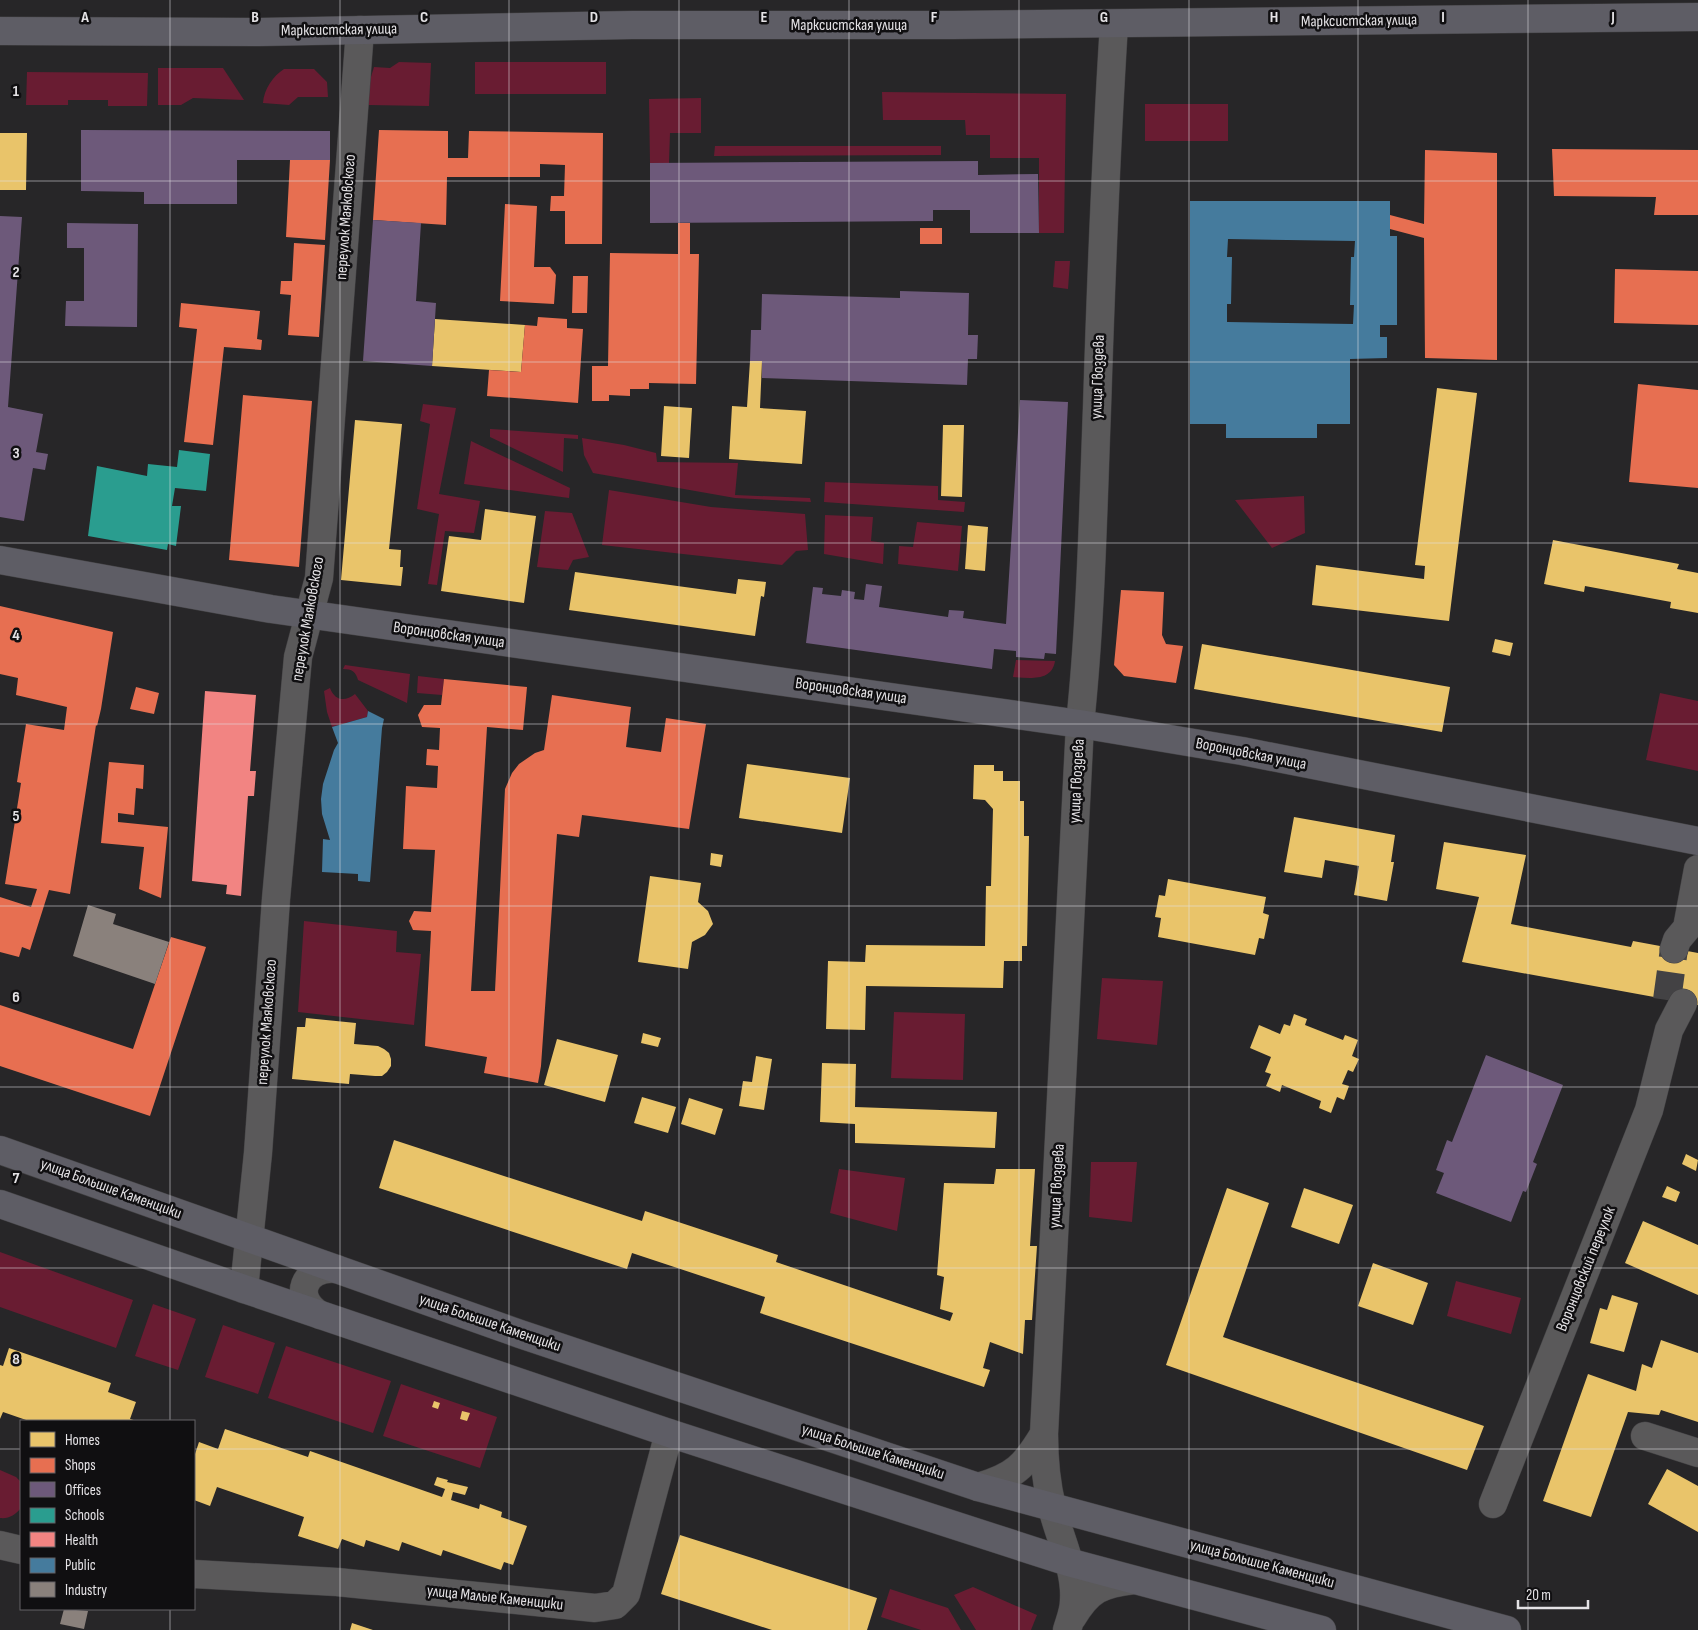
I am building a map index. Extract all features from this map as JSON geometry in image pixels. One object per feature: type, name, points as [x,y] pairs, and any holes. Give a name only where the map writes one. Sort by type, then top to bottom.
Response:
[{"type":"main road","name":"Марксистская улица","points":[[0,31],[260,32],[632,25],[1114,24],[1698,17]]},
{"type":"main road","name":"Воронцовская улица","points":[[0,560],[120,583],[308,615],[1080,724],[1242,751],[1698,841]]},
{"type":"main road","name":"улица Большие Каменщики","points":[[0,1150],[530,1337],[978,1487],[1508,1630]]},
{"type":"main road","points":[[0,1204],[244,1290],[669,1433],[1064,1550],[1134,1580],[1322,1630]]},
{"type":"street","name":"улица Гвоздева","points":[[1069,1624],[1074,1591],[1052,1507],[1046,1473],[1044,1434],[1080,724],[1086,669],[1091,579],[1102,254],[1114,24]]},
{"type":"street","name":"переулок Маяковского","points":[[250,1238],[260,1129],[276,899],[298,657],[319,578],[360,30]]},
{"type":"street","points":[[1684,943],[1698,869]]},
{"type":"street","name":"Воронцовский переулок","points":[[1493,1504],[1649,1110],[1675,1001]]},
{"type":"street","points":[[244,1290],[250,1238]]},
{"type":"street","points":[[320,1315],[306,1303],[304,1294],[305,1284],[317,1270],[326,1268],[336,1269]]},
{"type":"street","name":"улица Малые Каменщики","points":[[195,1574],[337,1582],[595,1608],[615,1605],[626,1594],[669,1433]]},
{"type":"street","points":[[978,1487],[1000,1481],[1018,1470],[1033,1454],[1044,1434]]},
{"type":"street","points":[[1645,1436],[1698,1453]]},
{"type":"street","points":[[0,1545],[20,1550]]},
{"type":"street","points":[[1069,1624],[1082,1601],[1096,1589],[1113,1583],[1134,1580]]},
{"type":"shaded area","points":[[399,62],[431,63],[429,106],[368,105],[370,80],[374,67],[390,68]]},
{"type":"shaded area","points":[[475,62],[606,62],[606,94],[475,94]]},
{"type":"shaded area","points":[[158,68],[223,68],[244,100],[193,98],[181,105],[158,105]]},
{"type":"shaded area","points":[[284,69],[314,69],[327,82],[328,97],[298,97],[289,105],[263,103],[270,83]]},
{"type":"shaded area","points":[[27,72],[148,73],[147,106],[108,106],[108,100],[68,100],[68,105],[26,105]]},
{"type":"shaded area","points":[[882,92],[1066,94],[1064,233],[1039,233],[1039,158],[990,158],[990,135],[966,135],[965,120],[883,120]]},
{"type":"shaded area","points":[[701,98],[701,133],[670,133],[669,163],[650,163],[649,99]]},
{"type":"shaded area","points":[[1145,104],[1228,104],[1228,141],[1145,141]]},
{"type":"shaded area","points":[[715,146],[941,146],[941,155],[714,156]]},
{"type":"shaded area","points":[[1055,261],[1070,261],[1068,289],[1053,287]]},
{"type":"shaded area","points":[[423,404],[456,408],[439,494],[480,501],[474,533],[445,531],[437,585],[428,584],[439,514],[417,509],[430,424],[420,421]]},
{"type":"shaded area","points":[[490,429],[578,435],[578,439],[564,438],[563,472],[490,437]]},
{"type":"shaded area","points":[[582,438],[656,453],[657,462],[738,463],[735,495],[810,498],[811,502],[735,498],[593,473],[584,455]]},
{"type":"shaded area","points":[[471,441],[570,488],[569,498],[464,484]]},
{"type":"shaded area","points":[[825,482],[938,486],[938,500],[965,502],[964,512],[824,502]]},
{"type":"shaded area","points":[[609,490],[711,507],[805,514],[808,550],[796,551],[782,565],[602,545]]},
{"type":"shaded area","points":[[1304,496],[1305,533],[1272,548],[1235,500]]},
{"type":"shaded area","points":[[545,511],[572,513],[589,557],[573,560],[568,570],[537,567]]},
{"type":"shaded area","points":[[825,515],[873,517],[871,541],[884,543],[883,564],[824,554]]},
{"type":"shaded area","points":[[917,522],[962,526],[958,571],[898,564],[899,546],[913,547]]},
{"type":"shaded area","points":[[1016,660],[1055,661],[1053,668],[1045,676],[1026,678],[1013,677]]},
{"type":"shaded area","points":[[345,665],[410,674],[407,703],[358,680],[353,672],[343,669]]},
{"type":"shaded area","points":[[418,676],[444,679],[442,695],[417,693]]},
{"type":"shaded area","points":[[330,688],[337,698],[341,699],[355,694],[368,711],[367,717],[332,727],[327,712],[324,691]]},
{"type":"shaded area","points":[[1660,693],[1698,701],[1698,771],[1646,760]]},
{"type":"shaded area","points":[[304,921],[397,931],[396,952],[421,954],[414,1025],[298,1012]]},
{"type":"shaded area","points":[[1102,978],[1163,981],[1157,1045],[1097,1039]]},
{"type":"shaded area","points":[[894,1012],[965,1014],[963,1080],[891,1078]]},
{"type":"shaded area","points":[[1091,1162],[1137,1162],[1132,1222],[1089,1217]]},
{"type":"shaded area","points":[[839,1169],[905,1178],[897,1231],[830,1213]]},
{"type":"shaded area","points":[[0,1252],[133,1300],[116,1348],[0,1307]]},
{"type":"shaded area","points":[[1456,1281],[1521,1298],[1511,1334],[1447,1316]]},
{"type":"shaded area","points":[[153,1304],[196,1319],[178,1370],[135,1356]]},
{"type":"shaded area","points":[[223,1325],[275,1343],[258,1394],[205,1377]]},
{"type":"shaded area","points":[[286,1346],[391,1381],[373,1433],[268,1398]]},
{"type":"shaded area","points":[[401,1384],[497,1417],[480,1468],[383,1436]]},
{"type":"shaded area","points":[[0,1470],[16,1477],[20,1481],[20,1509],[12,1516],[0,1518]]},
{"type":"shaded area","points":[[973,1587],[1037,1615],[1031,1630],[976,1630],[954,1595]]},
{"type":"shaded area","points":[[890,1589],[948,1608],[961,1630],[921,1630],[881,1617]]},
{"type":"building: Homes","points":[[0,133],[27,133],[26,190],[0,190]]},
{"type":"building: Homes","points":[[435,319],[525,325],[521,372],[432,366]]},
{"type":"building: Homes","points":[[750,361],[762,361],[760,408],[806,411],[802,464],[729,459],[732,406],[747,407]]},
{"type":"building: Homes","points":[[1437,388],[1477,393],[1449,621],[1312,605],[1316,565],[1424,579],[1425,566],[1415,565]]},
{"type":"building: Homes","points":[[664,406],[692,408],[689,458],[661,456]]},
{"type":"building: Homes","points":[[355,420],[402,424],[389,549],[401,550],[400,567],[403,567],[401,586],[341,580]]},
{"type":"building: Homes","points":[[943,425],[964,425],[962,497],[941,496]]},
{"type":"building: Homes","points":[[485,509],[536,516],[524,603],[441,591],[449,536],[481,540]]},
{"type":"building: Homes","points":[[968,525],[988,527],[985,571],[965,569]]},
{"type":"building: Homes","points":[[1553,540],[1679,564],[1677,569],[1698,573],[1698,613],[1670,608],[1671,602],[1585,586],[1584,592],[1544,584]]},
{"type":"building: Homes","points":[[575,572],[736,594],[738,579],[766,582],[764,597],[761,596],[755,636],[569,610]]},
{"type":"building: Homes","points":[[1495,639],[1513,643],[1510,656],[1492,652]]},
{"type":"building: Homes","points":[[1202,644],[1450,687],[1442,732],[1194,689]]},
{"type":"building: Homes","points":[[747,764],[850,778],[842,833],[739,818]]},
{"type":"building: Homes","points":[[974,765],[994,765],[994,771],[1003,771],[1003,781],[1020,781],[1020,801],[1024,801],[1024,836],[1029,836],[1027,946],[1022,946],[1022,961],[1004,961],[1003,988],[866,986],[865,1030],[826,1029],[828,961],[865,962],[866,945],[985,946],[986,886],[991,886],[993,809],[985,800],[973,799]]},
{"type":"building: Homes","points":[[1294,817],[1395,835],[1391,862],[1394,862],[1387,901],[1354,895],[1359,866],[1325,860],[1322,878],[1284,872]]},
{"type":"building: Homes","points":[[1444,842],[1526,855],[1511,924],[1631,947],[1633,941],[1698,953],[1698,1005],[1462,962],[1479,897],[1436,889]]},
{"type":"building: Homes","points":[[711,853],[723,855],[721,867],[710,865]]},
{"type":"building: Homes","points":[[650,876],[701,883],[698,902],[708,911],[713,924],[705,935],[692,942],[688,969],[638,962]]},
{"type":"building: Homes","points":[[1168,879],[1266,897],[1263,913],[1269,915],[1264,939],[1259,938],[1255,955],[1158,937],[1161,918],[1155,917],[1159,895],[1165,896]]},
{"type":"building: Homes","points":[[1294,1014],[1307,1019],[1305,1025],[1343,1040],[1345,1035],[1358,1040],[1352,1056],[1359,1059],[1353,1072],[1348,1070],[1342,1084],[1349,1086],[1344,1100],[1337,1097],[1331,1113],[1319,1108],[1321,1101],[1282,1085],[1280,1092],[1266,1086],[1271,1074],[1265,1072],[1271,1057],[1250,1048],[1259,1025],[1280,1034],[1284,1024],[1290,1026]]},
{"type":"building: Homes","points":[[306,1018],[356,1023],[354,1044],[378,1046],[384,1049],[389,1053],[391,1066],[382,1076],[350,1074],[349,1084],[292,1079],[297,1027],[305,1027]]},
{"type":"building: Homes","points":[[643,1033],[661,1038],[658,1047],[641,1043]]},
{"type":"building: Homes","points":[[557,1039],[618,1055],[605,1102],[544,1085]]},
{"type":"building: Homes","points":[[756,1056],[772,1059],[764,1110],[739,1106],[743,1081],[752,1082]]},
{"type":"building: Homes","points":[[822,1063],[856,1064],[855,1107],[997,1112],[995,1148],[855,1143],[855,1124],[820,1122]]},
{"type":"building: Homes","points":[[642,1097],[676,1107],[668,1133],[634,1123]]},
{"type":"building: Homes","points":[[689,1098],[723,1109],[715,1135],[681,1124]]},
{"type":"building: Homes","points":[[394,1140],[642,1221],[645,1211],[778,1255],[776,1262],[950,1321],[953,1313],[940,1309],[944,1277],[937,1275],[944,1183],[994,1184],[996,1169],[1035,1169],[1030,1246],[1037,1246],[1032,1320],[1025,1320],[1023,1354],[990,1342],[983,1368],[990,1370],[984,1387],[760,1313],[765,1297],[632,1253],[627,1269],[379,1188]]},
{"type":"building: Homes","points":[[1686,1154],[1698,1160],[1696,1171],[1682,1164]]},
{"type":"building: Homes","points":[[1667,1186],[1680,1192],[1676,1202],[1662,1197]]},
{"type":"building: Homes","points":[[1227,1188],[1269,1203],[1223,1337],[1484,1426],[1467,1470],[1166,1365]]},
{"type":"building: Homes","points":[[1304,1188],[1353,1205],[1339,1244],[1291,1227]]},
{"type":"building: Homes","points":[[1643,1221],[1698,1245],[1698,1295],[1625,1263]]},
{"type":"building: Homes","points":[[1373,1263],[1428,1283],[1413,1325],[1358,1306]]},
{"type":"building: Homes","points":[[1612,1295],[1638,1303],[1624,1352],[1590,1343],[1600,1308],[1607,1310]]},
{"type":"building: Homes","points":[[1661,1340],[1698,1353],[1698,1422],[1661,1410],[1659,1415],[1628,1412],[1591,1517],[1543,1501],[1588,1374],[1636,1391],[1642,1364],[1652,1368]]},
{"type":"building: Homes","points":[[9,1348],[111,1383],[108,1392],[136,1402],[130,1419],[134,1420],[26,1420],[3,1412],[0,1419],[0,1365],[3,1366]]},
{"type":"building: Homes","points":[[434,1401],[440,1403],[438,1409],[432,1407]]},
{"type":"building: Homes","points":[[462,1411],[470,1413],[467,1421],[460,1419]]},
{"type":"building: Homes","points":[[225,1429],[308,1457],[310,1451],[442,1497],[445,1489],[434,1485],[437,1477],[448,1480],[447,1482],[468,1487],[465,1495],[453,1492],[451,1500],[479,1509],[480,1504],[502,1512],[501,1517],[527,1526],[513,1565],[504,1562],[501,1570],[443,1550],[441,1556],[402,1542],[399,1551],[366,1540],[364,1547],[342,1539],[338,1549],[298,1536],[304,1517],[217,1487],[210,1506],[195,1500],[195,1454],[199,1442],[218,1449]]},
{"type":"building: Homes","points":[[1667,1469],[1698,1486],[1698,1532],[1648,1504]]},
{"type":"building: Homes","points":[[680,1535],[877,1598],[867,1630],[772,1630],[661,1594]]},
{"type":"building: Homes","points":[[352,1623],[373,1630],[350,1630]]},
{"type":"building: Shops","points":[[379,130],[448,131],[448,158],[468,158],[469,131],[603,133],[602,244],[565,244],[565,211],[550,211],[551,196],[564,196],[565,165],[540,164],[540,177],[447,177],[446,225],[373,220]]},
{"type":"building: Shops","points":[[1552,149],[1698,150],[1698,215],[1654,215],[1656,197],[1554,196]]},
{"type":"building: Shops","points":[[1425,150],[1497,153],[1497,360],[1425,358],[1424,238],[1390,229],[1390,215],[1424,224]]},
{"type":"building: Shops","points":[[290,160],[330,160],[325,240],[286,237]]},
{"type":"building: Shops","points":[[505,204],[537,206],[534,267],[550,267],[556,275],[554,304],[500,301]]},
{"type":"building: Shops","points":[[678,223],[690,223],[690,254],[699,254],[696,384],[649,383],[649,389],[630,389],[630,396],[609,395],[609,401],[592,401],[592,366],[608,366],[610,253],[678,254]]},
{"type":"building: Shops","points":[[920,228],[942,228],[942,244],[920,244]]},
{"type":"building: Shops","points":[[294,243],[325,245],[319,337],[288,335],[291,295],[280,294],[281,281],[292,281]]},
{"type":"building: Shops","points":[[1615,269],[1698,271],[1698,325],[1614,323]]},
{"type":"building: Shops","points":[[573,276],[588,276],[587,313],[572,313]]},
{"type":"building: Shops","points":[[181,303],[260,311],[257,339],[262,340],[261,350],[224,347],[213,445],[184,442],[197,329],[179,327]]},
{"type":"building: Shops","points":[[538,317],[567,319],[567,328],[583,329],[578,403],[487,396],[489,370],[521,372],[525,325],[537,326]]},
{"type":"building: Shops","points":[[1638,384],[1698,390],[1698,488],[1629,482]]},
{"type":"building: Shops","points":[[243,395],[312,401],[299,567],[229,560]]},
{"type":"building: Shops","points":[[1121,590],[1164,592],[1162,635],[1166,644],[1183,646],[1176,683],[1124,676],[1114,665]]},
{"type":"building: Shops","points":[[0,606],[113,632],[101,709],[96,725],[70,894],[49,890],[30,950],[22,947],[19,957],[0,952],[0,897],[31,907],[37,889],[5,884],[21,783],[17,782],[26,724],[64,730],[67,707],[16,695],[18,678],[0,674]]},
{"type":"building: Shops","points":[[444,679],[527,687],[523,730],[487,727],[471,991],[495,991],[505,789],[512,773],[519,764],[535,753],[544,750],[552,695],[631,707],[626,747],[661,752],[666,718],[706,724],[689,829],[582,815],[579,837],[557,834],[541,1066],[538,1083],[484,1073],[487,1057],[425,1046],[431,931],[413,930],[409,921],[414,911],[431,912],[435,850],[403,849],[406,786],[437,788],[438,766],[426,765],[427,749],[439,750],[440,728],[422,727],[418,715],[424,705],[441,705]]},
{"type":"building: Shops","points":[[136,687],[159,693],[154,714],[130,709]]},
{"type":"building: Shops","points":[[109,762],[144,765],[143,789],[136,788],[134,815],[118,813],[118,822],[168,827],[161,898],[139,889],[144,847],[101,843]]},
{"type":"building: Shops","points":[[171,937],[206,947],[150,1116],[0,1066],[0,1005],[133,1049]]},
{"type":"building: Offices","points":[[81,130],[330,131],[330,160],[237,160],[237,204],[144,204],[144,192],[81,191]]},
{"type":"building: Offices","points":[[978,161],[978,175],[1038,174],[1039,233],[970,233],[970,210],[933,210],[933,221],[650,223],[650,163]]},
{"type":"building: Offices","points":[[0,216],[22,217],[8,407],[43,414],[36,452],[48,454],[45,470],[33,468],[24,521],[0,517]]},
{"type":"building: Offices","points":[[373,220],[421,223],[416,301],[436,303],[432,366],[363,361]]},
{"type":"building: Offices","points":[[67,223],[138,224],[137,327],[65,326],[66,301],[84,301],[84,248],[67,248]]},
{"type":"building: Offices","points":[[900,291],[969,293],[968,335],[978,335],[977,359],[968,359],[967,385],[762,378],[762,361],[750,361],[751,330],[761,330],[762,294],[900,298]]},
{"type":"building: Offices","points":[[1020,400],[1068,402],[1056,654],[1045,653],[1044,659],[1016,657],[1016,651],[994,649],[992,669],[806,643],[813,587],[823,588],[822,594],[841,596],[842,590],[855,592],[854,599],[864,600],[866,584],[882,586],[879,607],[948,617],[949,610],[964,611],[963,618],[1006,624]]},
{"type":"building: Offices","points":[[1486,1055],[1563,1085],[1533,1162],[1537,1164],[1526,1192],[1523,1191],[1511,1222],[1436,1193],[1444,1173],[1436,1170],[1447,1140],[1452,1142]]},
{"type":"building: Schools","points":[[179,450],[210,454],[206,491],[175,488],[172,506],[181,506],[176,546],[168,544],[167,550],[88,536],[97,466],[147,476],[148,464],[177,467]]},
{"type":"building: Health","points":[[205,691],[256,695],[250,771],[256,771],[254,796],[248,796],[241,896],[226,894],[227,885],[192,881]]},
{"type":"building: Public","points":[[1190,201],[1390,201],[1390,236],[1397,236],[1397,325],[1380,325],[1380,337],[1387,337],[1387,358],[1350,359],[1350,424],[1317,424],[1317,438],[1226,438],[1226,424],[1190,424]],"holes":[[[1228,239],[1355,241],[1354,257],[1351,257],[1350,305],[1354,305],[1353,324],[1227,322],[1227,304],[1231,304],[1232,257],[1227,257]]]},
{"type":"building: Public","points":[[368,711],[384,719],[370,882],[358,881],[358,874],[322,872],[323,839],[330,840],[322,814],[321,799],[323,784],[338,743],[332,727],[367,717]]},
{"type":"building: Industry","points":[[88,905],[116,914],[113,924],[169,942],[155,984],[73,956]]},
{"type":"building: Industry","points":[[64,1610],[88,1611],[84,1629],[60,1624]]},
{"type":"tunnel","points":[[1667,1000],[1674,949]]}]
